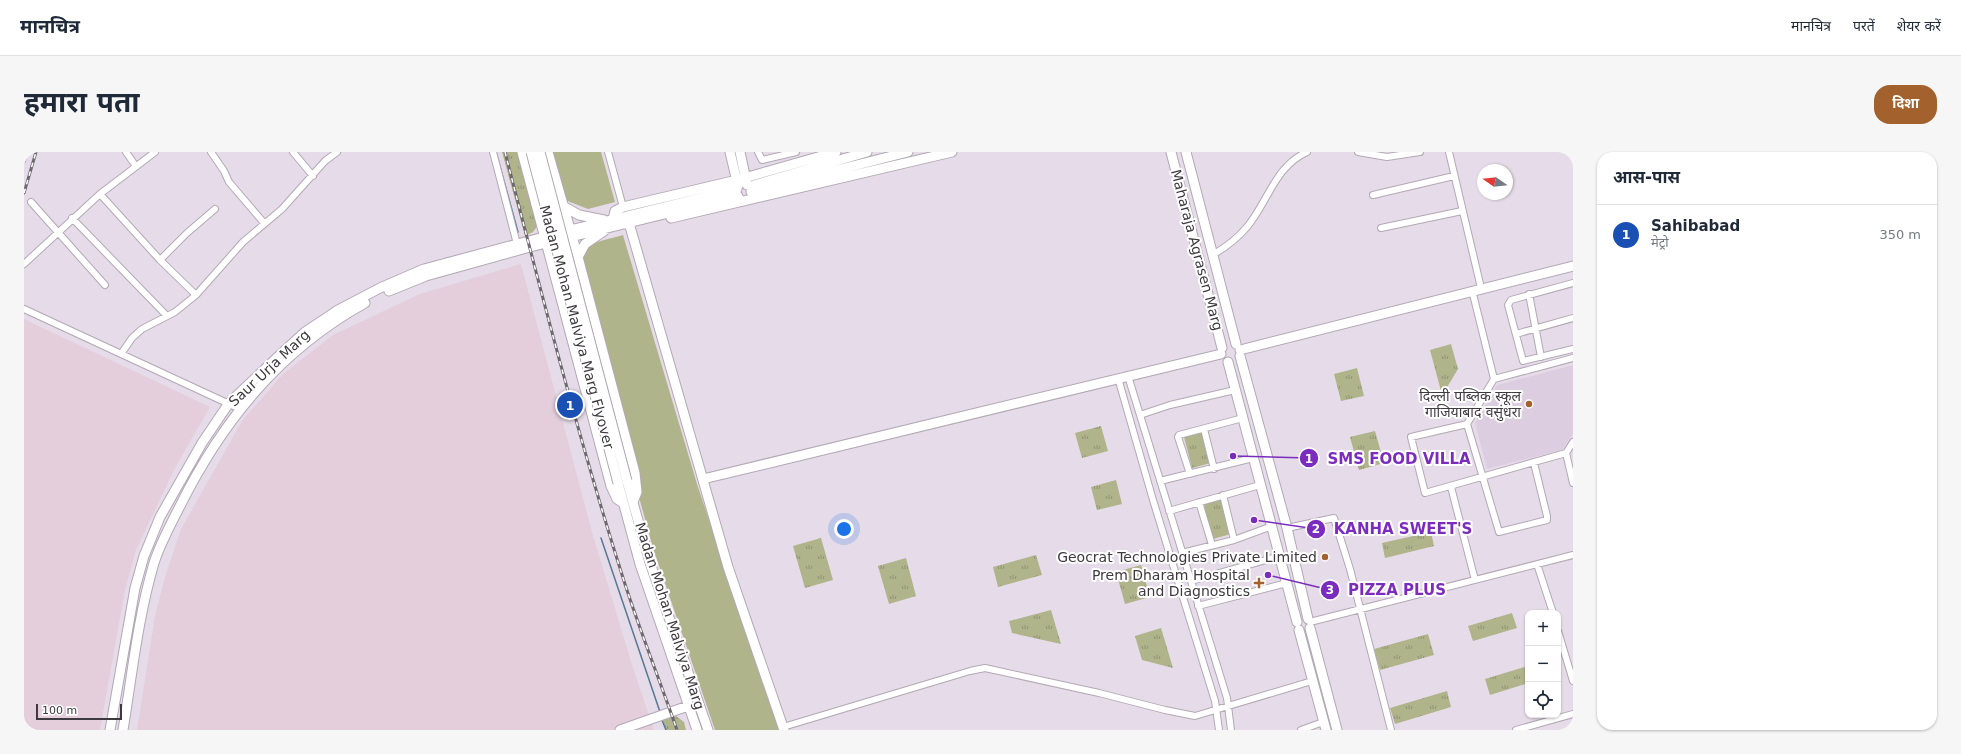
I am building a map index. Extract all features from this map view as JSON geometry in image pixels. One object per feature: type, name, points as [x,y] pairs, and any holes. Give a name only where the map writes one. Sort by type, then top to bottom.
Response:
[{"type":"street","points":[[126,152],[135,165]]},
{"type":"street","points":[[24,264],[72,218],[100,194],[135,165],[155,152]]},
{"type":"street","points":[[211,152],[224,171],[229,182],[264,223]]},
{"type":"street","points":[[293,152],[313,176]]},
{"type":"street","points":[[121,354],[137,333],[183,307],[196,295],[243,242],[282,209],[325,161],[337,152]]},
{"type":"street","points":[[493,152],[517,244]]},
{"type":"street","points":[[522,152],[611,486],[617,499],[623,503]]},
{"type":"street","name":"Madan Mohan Malviya Marg Flyover","points":[[531,152],[623,503]]},
{"type":"street","name":"Madan Mohan Malviya Marg Flyover","points":[[540,152],[633,502]]},
{"type":"street","points":[[548,152],[562,206],[578,257],[635,473],[637,492],[633,502]]},
{"type":"street","points":[[608,152],[623,207]]},
{"type":"street","points":[[730,152],[734,171],[741,186]]},
{"type":"street","points":[[740,152],[741,186]]},
{"type":"street","points":[[758,152],[762,160],[796,152]]},
{"type":"street","points":[[629,225],[836,152]]},
{"type":"street","points":[[545,240],[866,152]]},
{"type":"street","points":[[578,257],[585,244],[611,222],[615,211],[623,207],[741,186],[765,188],[908,152]]},
{"type":"street","points":[[562,206],[579,215],[629,225],[778,194],[952,152]]},
{"type":"street","name":"Maharaja Agrasen Marg","points":[[1171,152],[1222,351]]},
{"type":"street","name":"Maharaja Agrasen Marg","points":[[1186,152],[1288,528],[1309,623],[1338,730]]},
{"type":"street","points":[[1214,254],[1229,245],[1247,227],[1285,166],[1298,156],[1307,152]]},
{"type":"street","points":[[1358,152],[1387,157],[1420,152]]},
{"type":"street","points":[[1449,152],[1462,211],[1494,379],[1467,424],[1411,437],[1425,494],[1566,453],[1573,442]]},
{"type":"street","points":[[1374,195],[1454,176]]},
{"type":"street","points":[[765,188],[778,194]]},
{"type":"street","points":[[100,194],[160,260],[196,295]]},
{"type":"street","points":[[31,202],[105,285]]},
{"type":"street","points":[[160,260],[187,233],[215,209]]},
{"type":"street","points":[[1381,228],[1462,211]]},
{"type":"street","points":[[72,218],[167,316]]},
{"type":"street","points":[[629,225],[728,567],[784,729],[970,671],[985,668],[1099,692],[1187,715],[1202,715],[1227,706],[1312,681]]},
{"type":"street","name":"Saur Urja Marg","points":[[110,730],[135,588],[144,556],[153,533],[192,461],[229,403],[305,332],[338,310],[380,288],[424,270],[517,244],[545,240]]},
{"type":"street","name":"Saur Urja Marg","points":[[123,730],[143,613],[154,562],[164,537],[189,487],[216,442],[240,409],[283,361],[309,338],[339,317],[383,293],[426,276],[545,240]]},
{"type":"street","points":[[703,479],[1128,376],[1222,351],[1227,344],[1239,350],[1476,289],[1573,266]]},
{"type":"street","points":[[1573,283],[1529,294],[1508,302],[1523,361],[1573,349]]},
{"type":"street","points":[[1529,294],[1541,357]]},
{"type":"street","points":[[24,309],[240,409]]},
{"type":"street","points":[[1516,334],[1573,318]]},
{"type":"street","points":[[1228,362],[1236,361],[1239,350]]},
{"type":"street","points":[[1222,351],[1224,359],[1228,362],[1325,726],[1301,730]]},
{"type":"street","points":[[1494,379],[1573,358]]},
{"type":"street","points":[[1128,376],[1227,698],[1231,730]]},
{"type":"street","points":[[1118,378],[1153,500],[1214,695],[1219,730]]},
{"type":"street","points":[[1140,415],[1170,405],[1235,390]]},
{"type":"street","points":[[1190,474],[1178,436],[1243,418]]},
{"type":"street","points":[[1467,424],[1484,477],[1499,532],[1545,521],[1547,516],[1534,463]]},
{"type":"street","points":[[1204,429],[1214,469]]},
{"type":"street","points":[[1566,453],[1573,483]]},
{"type":"street","points":[[1160,481],[1214,469],[1253,458]]},
{"type":"street","points":[[1169,511],[1260,485]]},
{"type":"street","points":[[1451,487],[1475,580]]},
{"type":"street","points":[[1223,495],[1234,540]]},
{"type":"street","name":"Madan Mohan Malviya Marg","points":[[633,502],[649,560],[708,730]]},
{"type":"street","points":[[1199,502],[1212,545]]},
{"type":"street","name":"Madan Mohan Malviya Marg","points":[[623,503],[640,564],[697,730]]},
{"type":"street","points":[[1288,528],[1334,518],[1360,609],[1391,730]]},
{"type":"street","points":[[1182,554],[1234,540],[1272,526]]},
{"type":"street","points":[[153,533],[164,537]]},
{"type":"street","points":[[1191,581],[1280,556]]},
{"type":"street","points":[[1298,626],[1301,618],[1309,623],[1573,556]]},
{"type":"street","points":[[1537,564],[1552,610]]},
{"type":"street","points":[[1198,606],[1287,583]]},
{"type":"street","points":[[1298,626],[1305,632],[1309,623]]},
{"type":"street","points":[[1561,641],[1573,681]]},
{"type":"street","points":[[620,730],[688,706]]},
{"type":"street","points":[[1516,730],[1573,714]]},
{"type":"shaded area","points":[[521,264],[592,532],[632,665],[654,730],[137,730],[155,616],[165,577],[181,529],[242,421],[283,374],[333,335],[420,294]]},
{"type":"shaded area","points":[[24,319],[210,407],[175,468],[136,550],[125,590],[100,730],[24,730]]},
{"type":"shaded area","name":"दिल्ली पब्लिक स्कूल गाजियाबाद वसुंधरा","points":[[1573,365],[1573,434],[1562,450],[1487,469],[1475,423],[1497,385]]},
{"type":"green space","points":[[502,152],[520,152],[538,225],[533,232],[525,236]]},
{"type":"green space","points":[[545,152],[601,152],[615,202],[588,209],[565,200]]},
{"type":"green space","points":[[623,235],[697,484],[779,730],[715,730],[653,548],[579,278],[580,266],[583,257],[590,246],[603,240]]},
{"type":"green space","points":[[1451,344],[1458,369],[1446,389],[1441,391],[1430,350]]},
{"type":"green space","points":[[1357,368],[1364,396],[1341,401],[1334,374]]},
{"type":"green space","points":[[1101,426],[1108,451],[1082,458],[1075,433]]},
{"type":"green space","points":[[1375,431],[1384,463],[1359,470],[1350,437]]},
{"type":"green space","points":[[1204,432],[1211,463],[1192,468],[1184,437]]},
{"type":"green space","points":[[1116,480],[1122,504],[1097,510],[1091,487]]},
{"type":"green space","points":[[1221,496],[1231,534],[1213,539],[1203,501]]},
{"type":"green space","points":[[1431,532],[1434,546],[1385,558],[1382,543]]},
{"type":"green space","points":[[821,538],[833,580],[805,588],[793,546]]},
{"type":"green space","points":[[1036,555],[1042,575],[998,587],[993,567]]},
{"type":"green space","points":[[906,558],[916,596],[889,604],[878,566]]},
{"type":"green space","points":[[1141,565],[1150,597],[1125,604],[1116,572]]},
{"type":"green space","points":[[1051,610],[1061,644],[1012,633],[1009,621]]},
{"type":"green space","points":[[1512,613],[1517,628],[1473,641],[1468,626]]},
{"type":"green space","points":[[1161,628],[1173,668],[1142,660],[1135,636]]},
{"type":"green space","points":[[1428,634],[1434,655],[1380,670],[1374,649]]},
{"type":"green space","points":[[1525,667],[1525,684],[1490,695],[1485,679]]},
{"type":"green space","points":[[1447,691],[1451,707],[1395,724],[1390,708]]},
{"type":"green space","points":[[676,716],[684,722],[686,730],[666,730],[663,720]]},
{"type":"waterway","points":[[496,152],[518,232]]},
{"type":"waterway","points":[[601,538],[660,712]]},
{"type":"waterway","points":[[662,720],[666,730]]},
{"type":"railway","points":[[24,162],[28,152]]},
{"type":"railway","points":[[24,193],[36,152]]},
{"type":"railway","points":[[505,152],[576,421],[607,528],[630,600],[677,730]]},
{"type":"place","name":"दिल्ली पब्लिक स्कूल गाजियाबाद वसुंधरा","points":[[1529,404]]},
{"type":"place","name":"Sahibabad","points":[[570,405]]},
{"type":"place","name":"SMS FOOD VILLA","points":[[1233,456]]},
{"type":"place","name":"KANHA SWEET'S","points":[[1254,520]]},
{"type":"place","name":"Geocrat Technologies Private Limited","points":[[1325,557]]},
{"type":"place","name":"PIZZA PLUS","points":[[1268,575]]},
{"type":"place","name":"Prem Dharam Hospital and Diagnostics","points":[[1259,583]]}]
